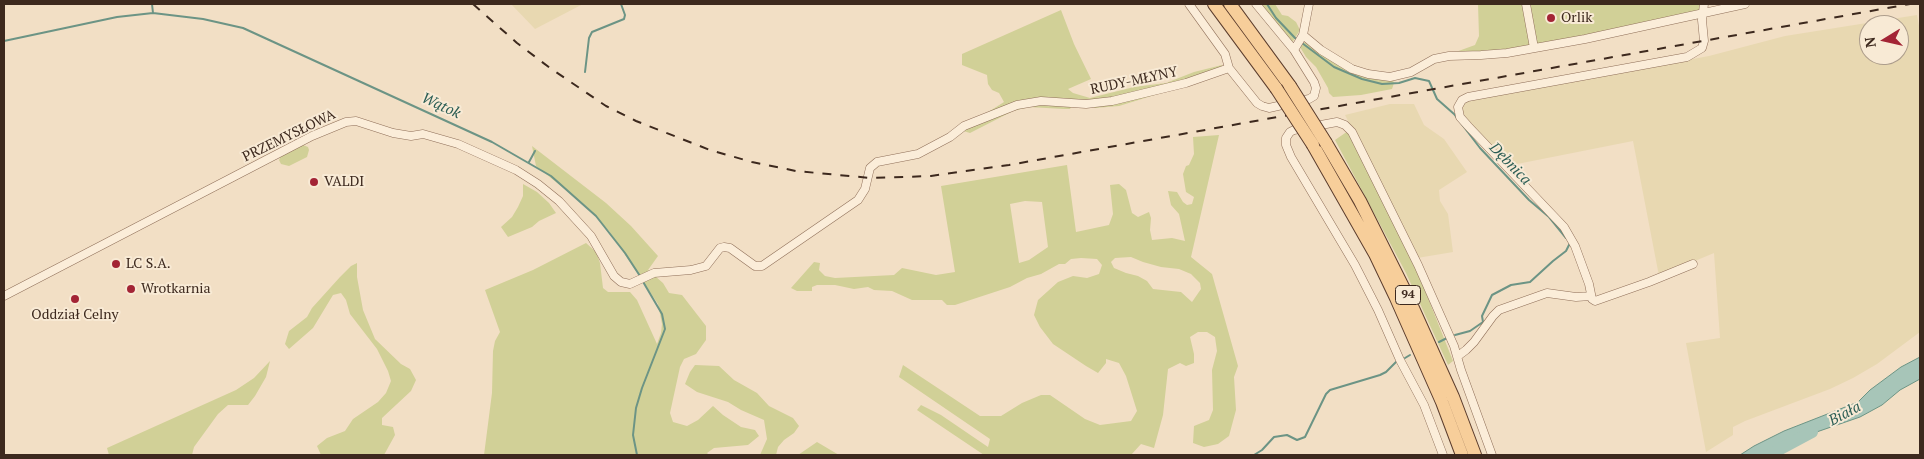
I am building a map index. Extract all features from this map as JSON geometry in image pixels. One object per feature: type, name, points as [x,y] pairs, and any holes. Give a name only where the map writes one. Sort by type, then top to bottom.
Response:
[{"type":"main road","name":"94","points":[[1214,4],[1276,88],[1313,146],[1375,254],[1442,402],[1462,455]]},
{"type":"main road","name":"94","points":[[1230,4],[1290,86],[1360,201],[1407,294],[1453,397],[1475,455]]},
{"type":"street","points":[[1189,4],[1225,54],[1229,68],[1257,103],[1269,108],[1309,99],[1314,96],[1316,88],[1314,82],[1294,50],[1256,4]]},
{"type":"street","points":[[1294,50],[1303,35],[1309,4]]},
{"type":"street","points":[[1526,4],[1534,48]]},
{"type":"street","points":[[1693,264],[1595,301],[1591,296],[1589,284],[1575,246],[1564,227],[1535,200],[1460,117],[1458,107],[1462,100],[1468,97],[1687,57],[1702,48],[1704,41],[1704,4]]},
{"type":"street","points":[[1303,35],[1321,50],[1352,69],[1382,76],[1411,72],[1434,59],[1449,56],[1481,55],[1534,48],[1745,4]]},
{"type":"street","name":"RUDY-MŁYNY","points":[[673,271],[692,270],[706,266],[720,248],[724,247],[730,248],[755,266],[762,266],[858,200],[865,189],[870,168],[877,162],[923,152],[950,137],[964,126],[994,113],[1016,105],[1041,101],[1086,104],[1112,101],[1186,83],[1229,68]]},
{"type":"street","name":"PRZEMYSŁOWA","points":[[4,296],[312,136],[346,122],[356,121],[393,133],[411,136],[423,134],[458,144],[516,170],[538,184],[559,201],[590,236],[614,276],[621,282],[630,284],[654,273],[673,271]]},
{"type":"street","points":[[1443,455],[1424,405],[1400,360],[1367,288],[1291,157],[1286,145],[1286,138],[1294,130],[1330,122],[1345,125],[1352,132],[1418,265],[1458,356],[1461,370],[1492,455]]},
{"type":"street","points":[[1458,356],[1474,342],[1499,310],[1547,293],[1576,297],[1591,296]]},
{"type":"shaded area","points":[[511,4],[583,4],[535,29]]},
{"type":"shaded area","points":[[1259,4],[1275,4],[1282,15],[1288,16],[1296,22],[1300,30],[1293,41],[1289,42]]},
{"type":"shaded area","points":[[1478,4],[1702,4],[1700,10],[1597,35],[1537,44],[1521,49],[1453,53],[1475,45],[1479,36]]},
{"type":"shaded area","points":[[1061,10],[1074,44],[1091,79],[1068,89],[1073,93],[1090,98],[1134,87],[1166,83],[1194,72],[1222,65],[1222,69],[1171,90],[1119,106],[1095,108],[1090,104],[1073,103],[1070,109],[1029,107],[1013,111],[970,133],[960,130],[1004,102],[999,93],[992,90],[988,84],[987,75],[962,65],[962,54]]},
{"type":"shaded area","points":[[1917,15],[1920,31],[1920,332],[1877,364],[1853,378],[1733,427],[1733,435],[1706,452],[1686,343],[1720,338],[1714,253],[1659,276],[1633,141],[1507,166],[1460,113],[1462,103],[1465,101],[1709,56],[1785,36],[1859,24],[1859,65],[1909,65],[1909,16]]},
{"type":"shaded area","points":[[1306,41],[1350,70],[1393,80],[1392,89],[1361,95],[1333,97],[1329,93],[1316,67],[1306,57],[1300,47]]},
{"type":"shaded area","points":[[1390,104],[1414,104],[1424,125],[1444,139],[1467,172],[1439,190],[1440,201],[1448,214],[1453,252],[1417,258],[1345,115]]},
{"type":"shaded area","points":[[1348,131],[1391,214],[1424,288],[1453,361],[1448,365],[1406,273],[1335,140]]},
{"type":"shaded area","points":[[1219,135],[1191,257],[1212,274],[1238,366],[1234,377],[1236,410],[1229,436],[1218,444],[1204,447],[1193,443],[1194,426],[1209,420],[1213,410],[1212,370],[1217,351],[1215,337],[1207,332],[1198,332],[1190,337],[1194,363],[1186,366],[1180,363],[1168,369],[1163,415],[1154,448],[1141,444],[1131,455],[984,455],[917,410],[921,405],[941,415],[988,447],[990,439],[899,377],[903,365],[980,416],[1001,416],[1022,403],[1041,395],[1050,395],[1085,419],[1100,425],[1131,421],[1137,411],[1126,376],[1119,363],[1106,359],[1106,363],[1098,373],[1053,344],[1040,327],[1034,315],[1038,300],[1058,282],[1073,276],[1087,278],[1099,274],[1102,265],[1097,259],[1071,259],[1065,264],[1059,264],[1010,287],[955,305],[947,305],[942,300],[912,300],[892,291],[874,290],[868,287],[854,289],[835,285],[817,285],[812,287],[812,291],[797,291],[791,288],[814,262],[820,263],[819,270],[825,276],[835,278],[894,275],[902,268],[936,275],[955,272],[941,186],[1067,165],[1076,232],[1109,225],[1113,214],[1110,185],[1119,184],[1126,190],[1132,213],[1138,217],[1149,212],[1152,240],[1172,238],[1185,241],[1179,214],[1171,205],[1168,191],[1177,192],[1183,202],[1187,205],[1192,204],[1194,197],[1186,192],[1183,174],[1194,154],[1193,137]],"holes":[[[1025,201],[1042,202],[1048,247],[1029,260],[1019,263],[1010,204]],[[1131,257],[1143,262],[1179,269],[1191,274],[1200,283],[1201,289],[1192,302],[1181,292],[1153,289],[1147,281],[1114,268],[1111,262],[1115,258]]]},
{"type":"shaded area","points":[[303,145],[308,147],[309,150],[307,157],[289,166],[281,164],[279,160],[281,156]]},
{"type":"shaded area","points":[[532,146],[606,203],[631,226],[658,256],[648,270],[663,283],[669,293],[682,295],[706,326],[706,340],[696,354],[684,359],[680,367],[670,413],[673,422],[687,426],[698,420],[713,406],[741,427],[755,430],[759,436],[748,445],[714,448],[707,453],[709,455],[484,455],[492,393],[493,351],[495,341],[500,332],[485,290],[533,270],[586,243],[596,252],[600,263],[603,288],[608,292],[630,292],[637,300],[657,344],[661,333],[662,324],[658,304],[609,231],[587,207],[536,166]]},
{"type":"shaded area","points":[[523,184],[537,192],[549,203],[556,213],[539,221],[532,227],[508,237],[501,227],[512,217],[518,207],[523,196]]},
{"type":"shaded area","points":[[357,263],[357,277],[363,310],[375,339],[401,364],[410,369],[416,380],[411,391],[382,418],[382,425],[393,427],[395,435],[384,455],[321,455],[317,446],[327,438],[345,431],[353,419],[378,402],[386,393],[391,381],[388,371],[377,349],[350,314],[346,300],[341,293],[333,295],[313,328],[289,349],[285,344],[289,331],[307,317],[312,308],[340,277]]},
{"type":"shaded area","points":[[270,361],[266,377],[248,405],[228,405],[218,414],[194,447],[192,455],[109,455],[107,448],[236,390],[254,378]]},
{"type":"shaded area","points":[[695,365],[719,366],[734,380],[757,393],[769,406],[793,418],[799,426],[778,447],[776,455],[760,455],[767,439],[764,420],[728,402],[697,392],[685,384]]},
{"type":"shaded area","points":[[817,442],[839,455],[798,455]]},
{"type":"water","points":[[1920,357],[1920,379],[1900,390],[1882,405],[1860,417],[1805,436],[1771,455],[1740,455],[1784,431],[1858,402],[1870,390],[1901,367]]},
{"type":"waterway","points":[[152,4],[153,13]]},
{"type":"waterway","points":[[585,72],[589,38],[592,32],[624,19],[625,15],[621,4]]},
{"type":"waterway","name":"Dębnica","points":[[1267,4],[1276,18],[1296,39]]},
{"type":"waterway","name":"Wątok","points":[[4,41],[117,17],[153,13],[203,19],[243,28],[492,142],[551,176],[596,216],[625,253],[640,276]]},
{"type":"waterway","name":"Dębnica","points":[[1302,43],[1334,67],[1362,79],[1382,84],[1399,83],[1415,78],[1429,81],[1437,99],[1454,114],[1480,148],[1529,200],[1549,217],[1566,238]]},
{"type":"waterway","points":[[529,162],[535,151]]},
{"type":"waterway","name":"Dębnica","points":[[1455,335],[1470,331],[1483,322],[1482,316],[1492,295],[1511,285],[1530,282],[1566,251],[1570,243]]},
{"type":"waterway","name":"Wątok","points":[[637,455],[633,435],[636,408],[665,329],[662,314],[642,280]]},
{"type":"waterway","name":"Dębnica","points":[[1439,342],[1447,338]]},
{"type":"waterway","name":"Dębnica","points":[[1405,358],[1410,355]]},
{"type":"waterway","name":"Dębnica","points":[[1254,455],[1262,450],[1274,437],[1287,435],[1297,440],[1305,437],[1326,394],[1330,390],[1380,375],[1396,362]]},
{"type":"waterway","name":"Biała","points":[[1769,455],[1812,432]]},
{"type":"railway","points":[[473,4],[517,43],[550,68],[606,106],[636,121],[710,150],[752,162],[796,171],[871,178],[931,176],[1009,165],[1910,4]]},
{"type":"place","name":"Orlik","points":[[1551,18]]},
{"type":"place","name":"VALDI","points":[[314,182]]},
{"type":"place","name":"LC S.A.","points":[[116,264]]},
{"type":"place","name":"Wrotkarnia","points":[[131,289]]},
{"type":"place","name":"Oddział Celny","points":[[75,299]]}]
